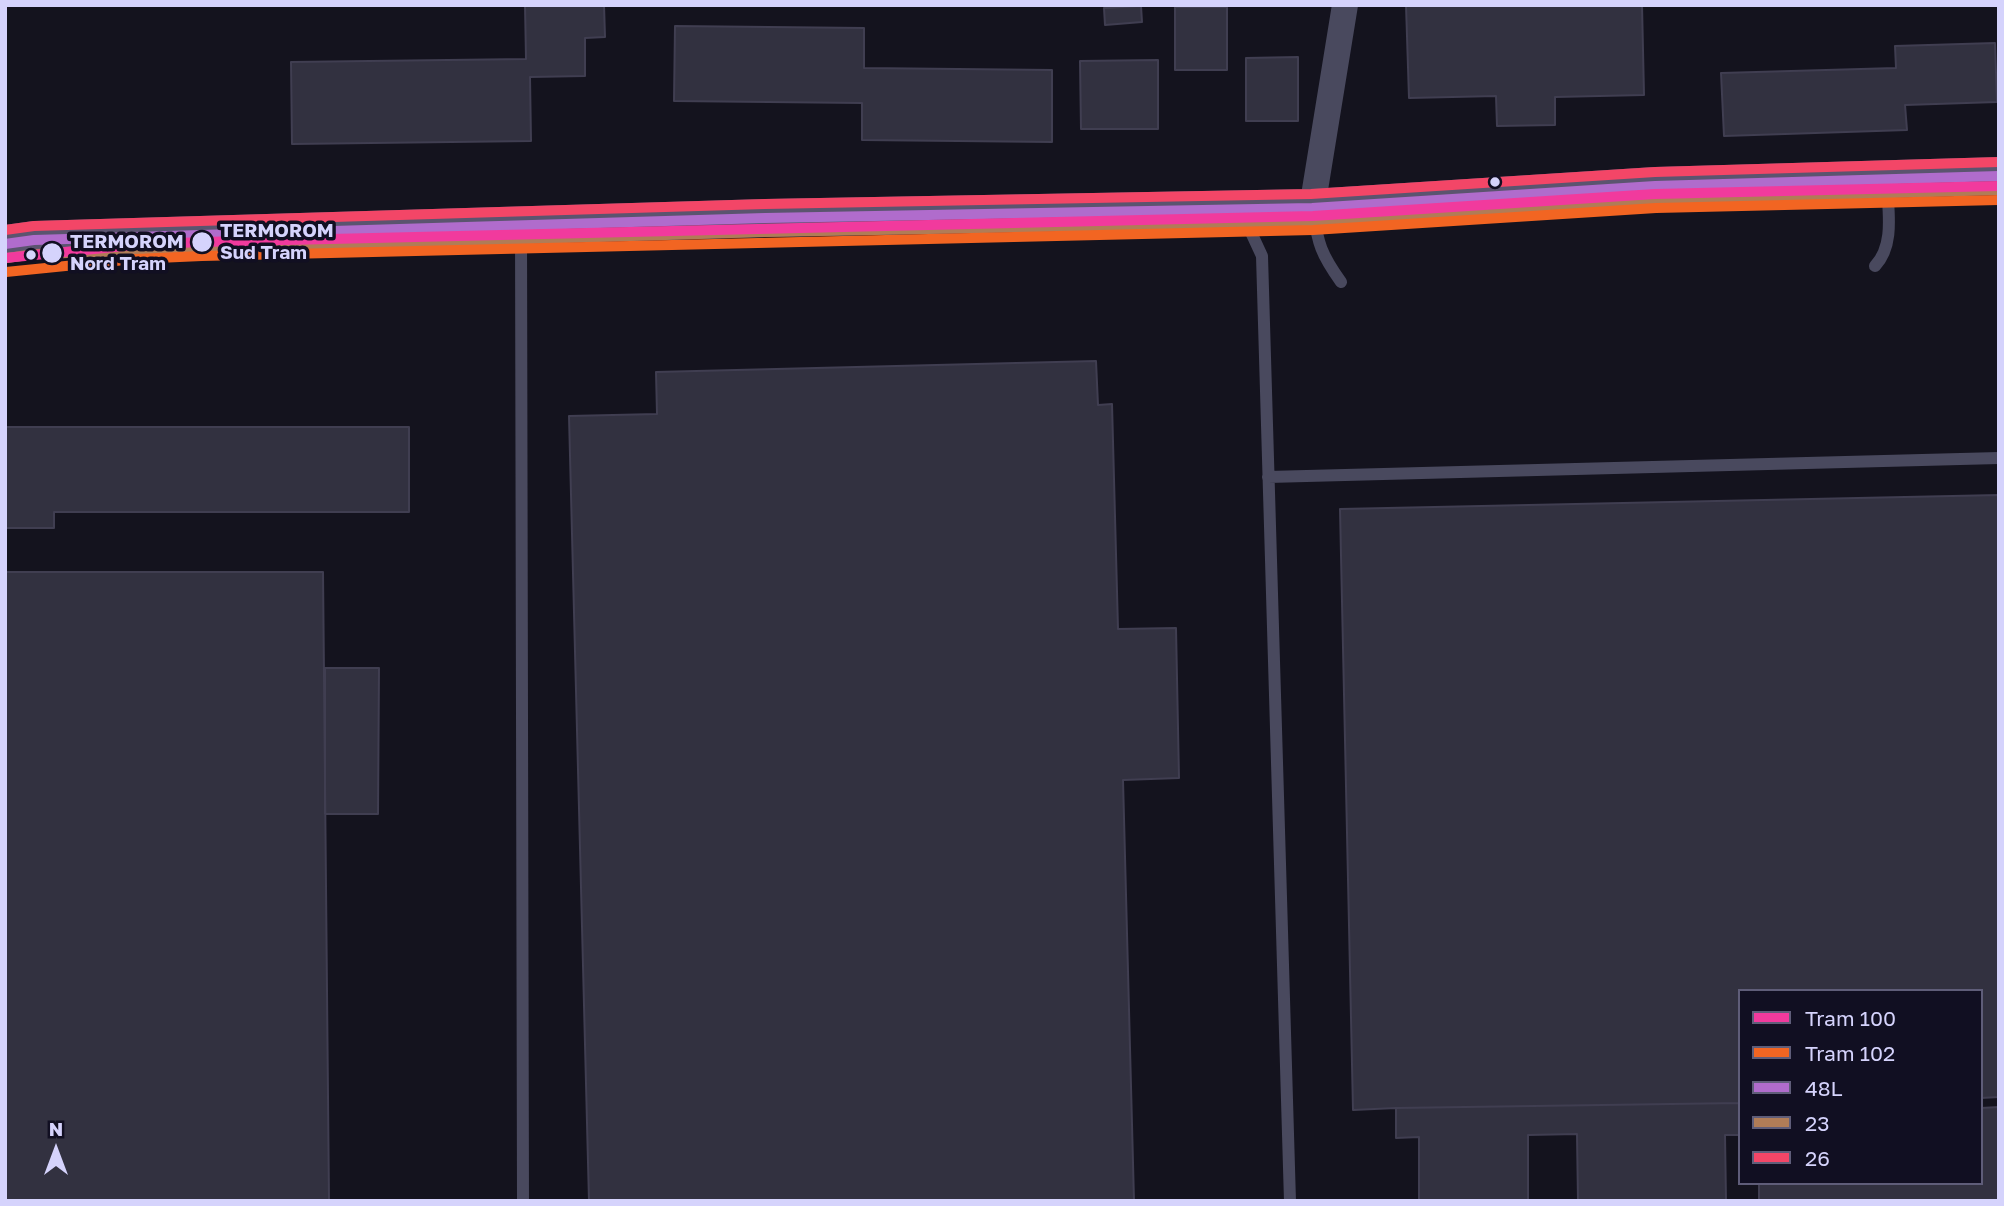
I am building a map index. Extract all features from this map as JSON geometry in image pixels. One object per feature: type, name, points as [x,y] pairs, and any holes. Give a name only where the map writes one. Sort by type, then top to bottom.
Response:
[{"type":"main road","points":[[5,244],[34,240],[521,226],[1312,208],[1655,186],[1999,176]]},
{"type":"street","points":[[1312,208],[1345,5]]},
{"type":"lane","points":[[1875,266],[1888,243],[1887,180]]},
{"type":"lane","points":[[1312,208],[1317,242],[1341,282]]},
{"type":"lane","points":[[1240,209],[1262,256],[1290,1201]]},
{"type":"lane","points":[[521,226],[523,1201]]},
{"type":"lane","points":[[1268,477],[1999,458]]},
{"type":"building","points":[[525,5],[604,5],[605,37],[585,38],[585,76],[530,77],[531,141],[292,144],[291,62],[526,59]]},
{"type":"building","points":[[1406,5],[1642,5],[1644,95],[1555,97],[1555,125],[1497,126],[1496,96],[1409,98]]},
{"type":"building","points":[[1141,6],[1142,22],[1105,25],[1104,8]]},
{"type":"building","points":[[1175,7],[1227,7],[1227,70],[1175,70]]},
{"type":"building","points":[[675,26],[864,28],[864,68],[1052,70],[1052,142],[862,140],[862,103],[674,101]]},
{"type":"building","points":[[1995,43],[1997,102],[1905,105],[1907,130],[1724,136],[1721,73],[1896,68],[1895,46]]},
{"type":"building","points":[[1298,57],[1298,121],[1246,121],[1246,58]]},
{"type":"building","points":[[1158,60],[1158,129],[1081,129],[1080,61]]},
{"type":"building","points":[[1096,361],[1098,405],[1112,404],[1118,629],[1176,628],[1179,778],[1123,780],[1134,1201],[589,1201],[569,416],[657,414],[656,372]]},
{"type":"building","points":[[5,427],[409,427],[409,512],[54,512],[54,528],[5,528]]},
{"type":"building","points":[[1999,495],[1999,1097],[1983,1098],[1983,989],[1738,989],[1738,1103],[1353,1110],[1340,509]]},
{"type":"building","points":[[5,572],[323,572],[329,1201],[5,1201]]},
{"type":"building","points":[[325,668],[379,668],[378,814],[325,814]]},
{"type":"building","points":[[1738,1103],[1738,1135],[1725,1135],[1726,1201],[1578,1201],[1577,1134],[1528,1135],[1528,1201],[1419,1201],[1419,1137],[1396,1138],[1396,1108]]},
{"type":"building","points":[[1999,1107],[1999,1201],[1759,1201],[1759,1185],[1983,1185],[1983,1108]]},
{"type":"tram line","name":"100","points":[[5,258],[134,245],[202,242],[1313,216],[1655,194],[1999,186]]},
{"type":"tram line","name":"102","points":[[6,272],[135,259],[202,256],[1313,230],[1656,208],[1999,200]]},
{"type":"transit line","name":"26","points":[[5,230],[34,226],[765,204],[1311,194],[1655,172],[1999,162]]},
{"type":"transit line","name":"48L","points":[[5,244],[34,240],[765,218],[1312,208],[1655,186],[1999,176]]},
{"type":"transit line","name":"23","points":[[7,258],[35,254],[765,232],[1312,222],[1656,200],[1999,190]]},
{"type":"place","name":"TERMOROM Sud Tram","points":[[202,242]]},
{"type":"place","name":"TERMOROM Nord Tram","points":[[52,253]]}]
